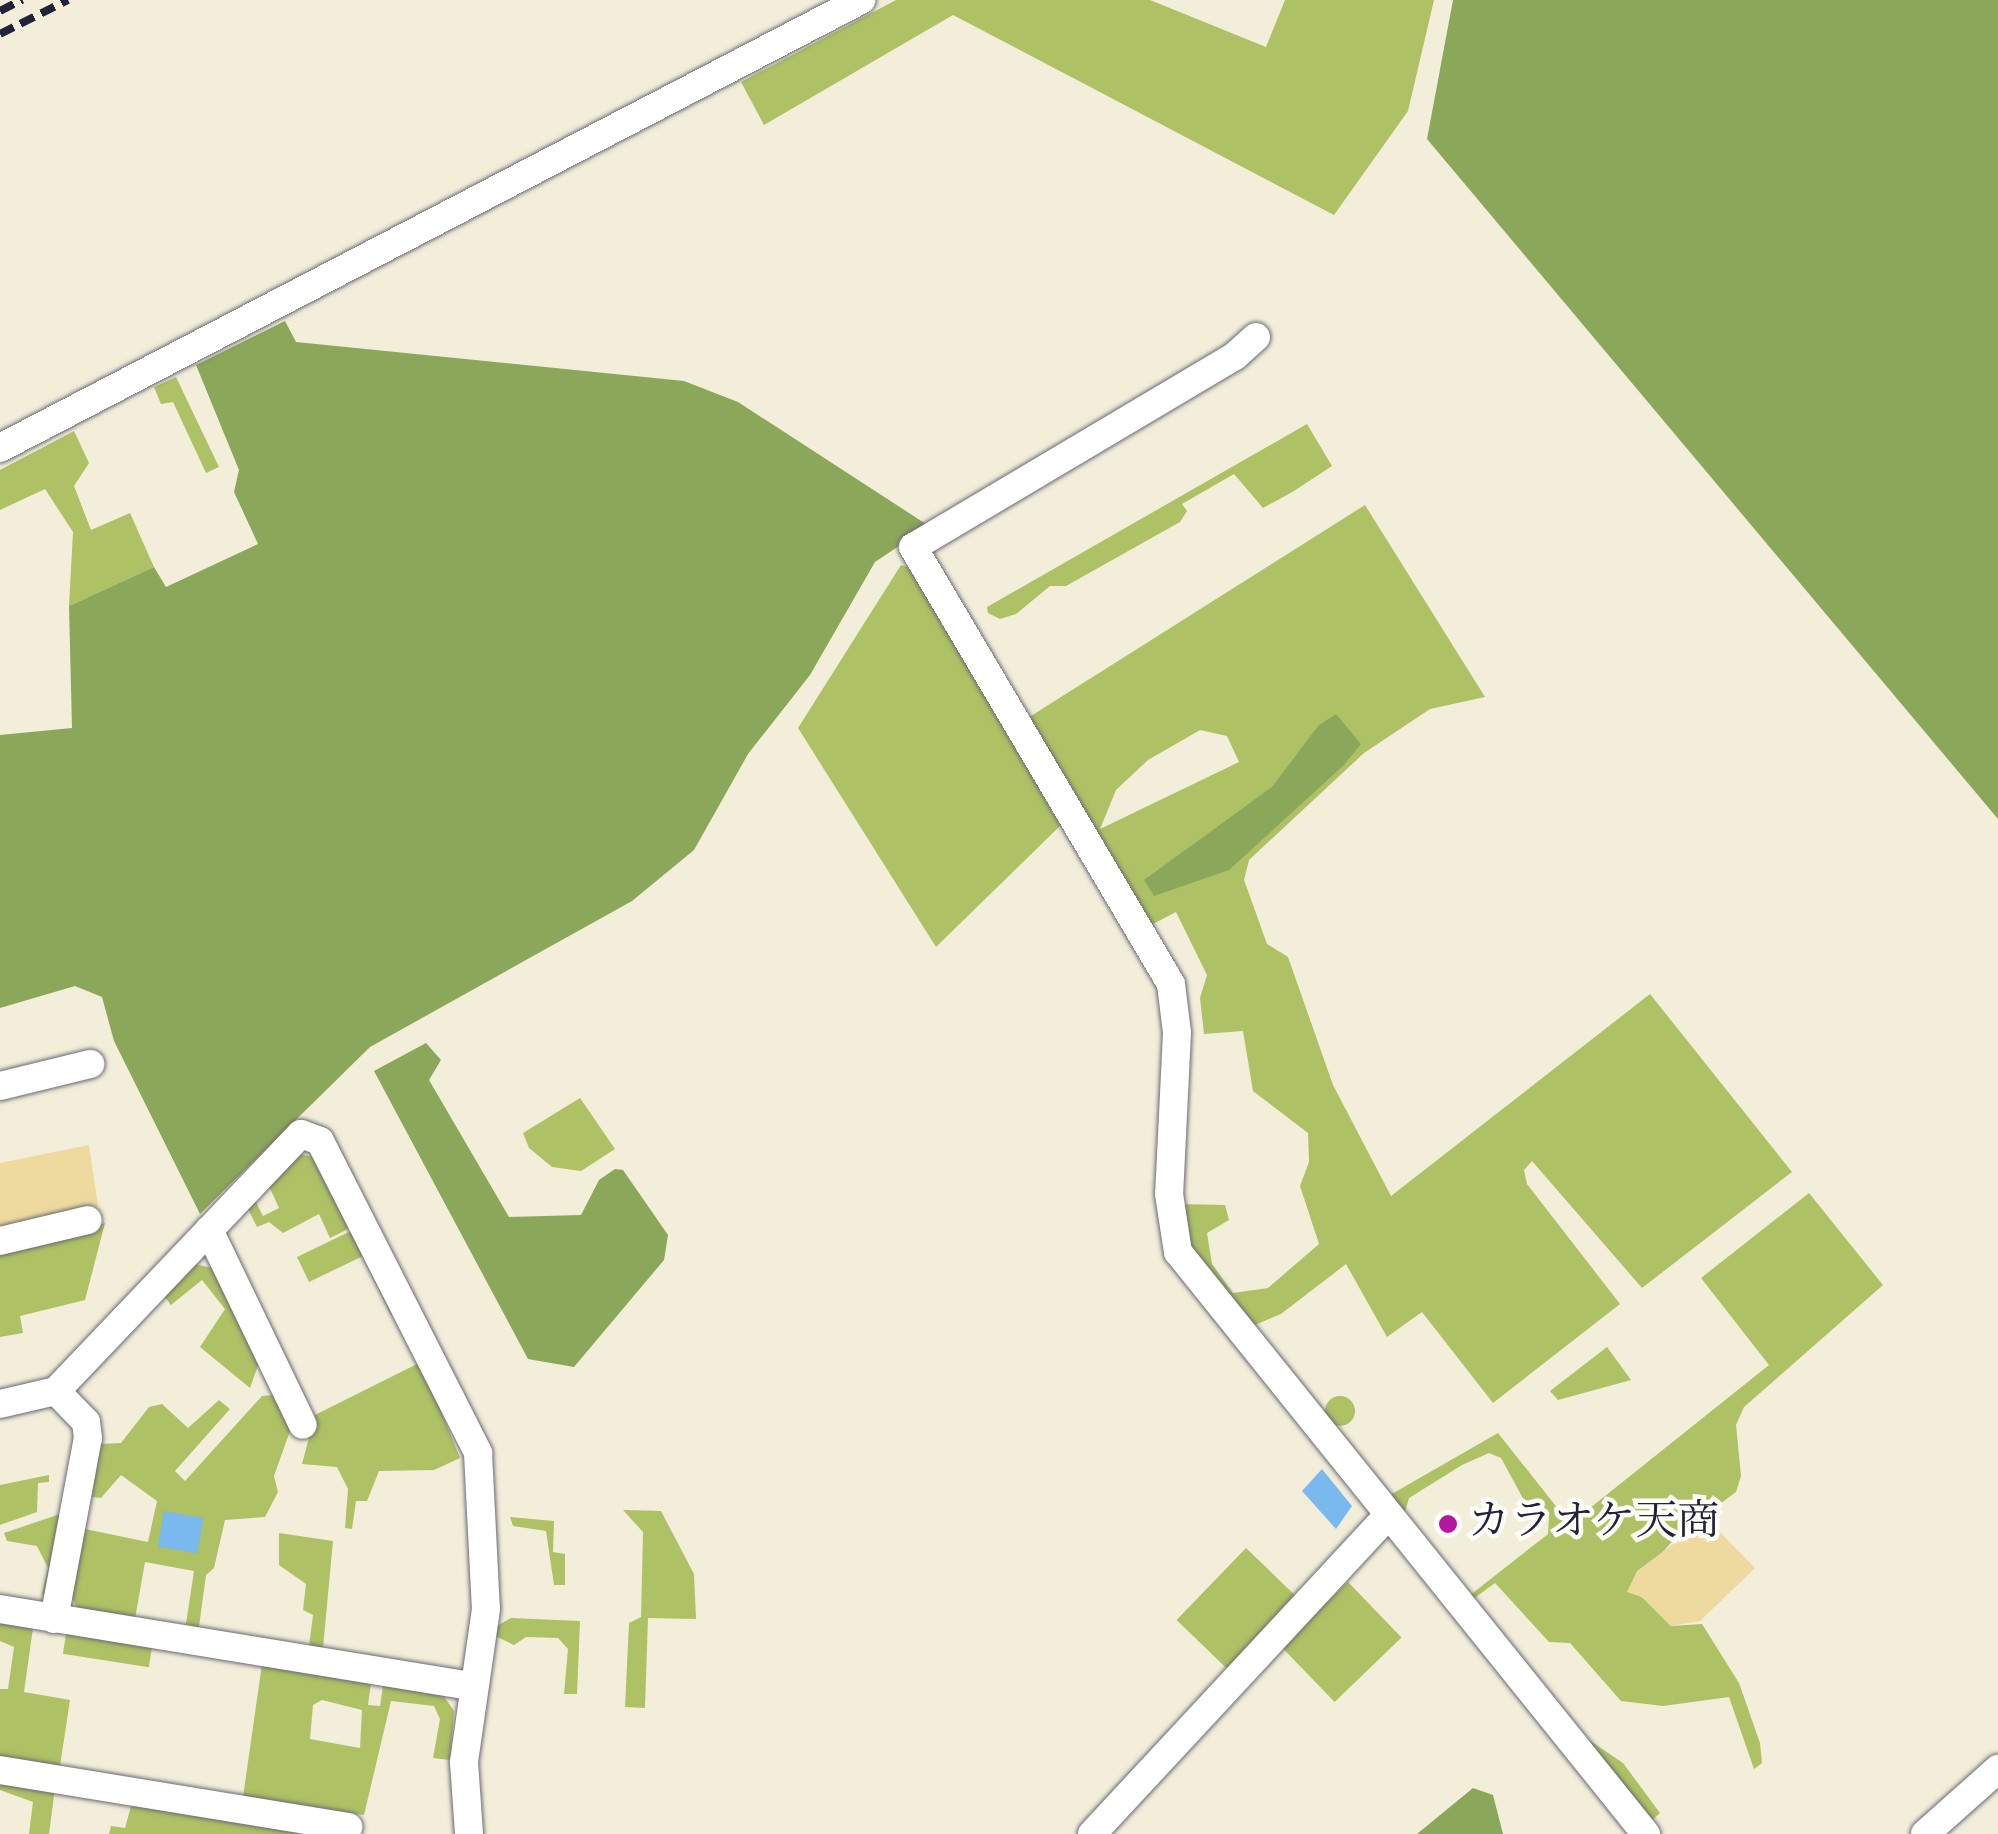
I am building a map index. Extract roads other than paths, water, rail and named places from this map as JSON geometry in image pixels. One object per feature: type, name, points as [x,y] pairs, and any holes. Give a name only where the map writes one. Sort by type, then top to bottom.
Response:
[{"type":"street","points":[[0,448],[861,0]]},
{"type":"street","points":[[1256,338],[1236,356],[913,548],[1171,984],[1177,1033],[1169,1194],[1178,1252],[1388,1518],[1646,1834]]},
{"type":"street","points":[[0,1086],[90,1064]]},
{"type":"street","points":[[0,1404],[56,1392],[301,1134],[320,1141],[334,1158],[478,1454],[486,1609],[470,1686],[464,1762],[469,1834]]},
{"type":"street","points":[[0,1240],[88,1220]]},
{"type":"street","points":[[210,1230],[304,1425]]},
{"type":"street","points":[[54,1618],[88,1438],[86,1422],[56,1392]]},
{"type":"street","points":[[1092,1834],[1388,1518]]},
{"type":"street","points":[[0,1610],[470,1686]]},
{"type":"street","points":[[1925,1834],[1998,1768]]},
{"type":"street","points":[[0,1770],[348,1826]]},
{"type":"water","points":[[1322,1469],[1352,1506],[1336,1529],[1302,1491]]},
{"type":"water","points":[[164,1511],[203,1518],[197,1553],[158,1546]]},
{"type":"railway","points":[[0,11],[22,0]]},
{"type":"railway","points":[[0,34],[68,0]]},
{"type":"place","name":"カラオケ天商","points":[[1448,1524]]}]
